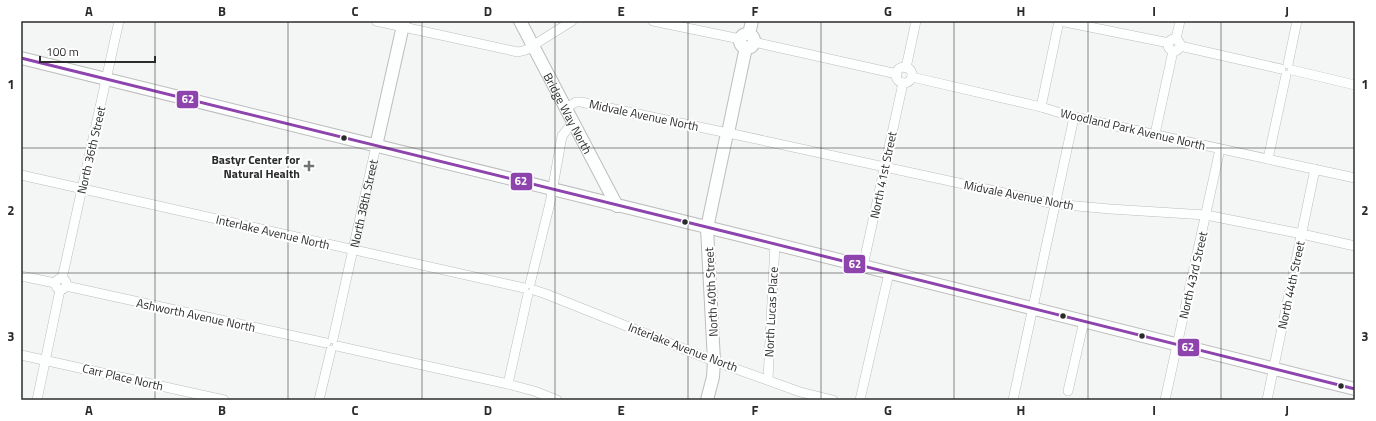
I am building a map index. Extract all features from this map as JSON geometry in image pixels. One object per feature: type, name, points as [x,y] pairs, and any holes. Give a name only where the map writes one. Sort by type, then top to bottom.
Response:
[{"type":"main road","name":"Bridge Way North","points":[[520,21],[617,206]]},
{"type":"main road","name":"North 40th Street","points":[[707,400],[713,377],[714,361],[707,228],[752,21]]},
{"type":"main road","name":"North 38th Street","points":[[376,146],[404,24]]},
{"type":"main road","points":[[21,58],[1355,389]]},
{"type":"street","name":"North 36th Street","points":[[36,400],[119,21]]},
{"type":"street","points":[[376,21],[404,24],[513,52],[526,50],[572,21]]},
{"type":"street","points":[[653,21],[897,74]]},
{"type":"street","points":[[906,68],[916,21]]},
{"type":"street","points":[[1041,107],[1060,21],[1287,69],[1355,85]]},
{"type":"street","points":[[1155,134],[1180,21]]},
{"type":"street","points":[[1268,159],[1297,21]]},
{"type":"street","points":[[906,68],[912,73],[912,77],[908,82],[903,83],[897,79],[897,74],[899,70],[906,68]]},
{"type":"street","name":"Woodland Park Avenue North","points":[[912,77],[1041,107],[1074,117],[1355,178]]},
{"type":"street","name":"North 41st Street","points":[[863,266],[903,83]]},
{"type":"street","name":"Midvale Avenue North","points":[[566,108],[576,102],[581,102],[1055,204],[1206,216],[1302,234],[1355,246]]},
{"type":"street","points":[[1013,400],[1074,117]]},
{"type":"street","points":[[508,384],[552,190],[562,136],[573,122]]},
{"type":"street","name":"North 38th Street","points":[[319,400],[376,146]]},
{"type":"street","name":"North 43rd Street","points":[[1165,400],[1220,149]]},
{"type":"street","name":"North 44th Street","points":[[1267,400],[1315,170]]},
{"type":"street","name":"Interlake Avenue North","points":[[21,175],[529,289],[546,294],[714,361],[800,392],[834,400]]},
{"type":"street","name":"North Lucas Place","points":[[768,380],[775,244]]},
{"type":"street","points":[[860,400],[889,273]]},
{"type":"street","name":"Ashworth Avenue North","points":[[21,276],[508,384],[533,396],[557,400]]},
{"type":"street","points":[[1068,390],[1084,322]]},
{"type":"street","name":"Carr Place North","points":[[21,355],[224,400]]},
{"type":"transit line","name":"62","points":[[21,58],[1355,389]]},
{"type":"place","name":"Bastyr Center for Natural Health","points":[[309,166]]}]
